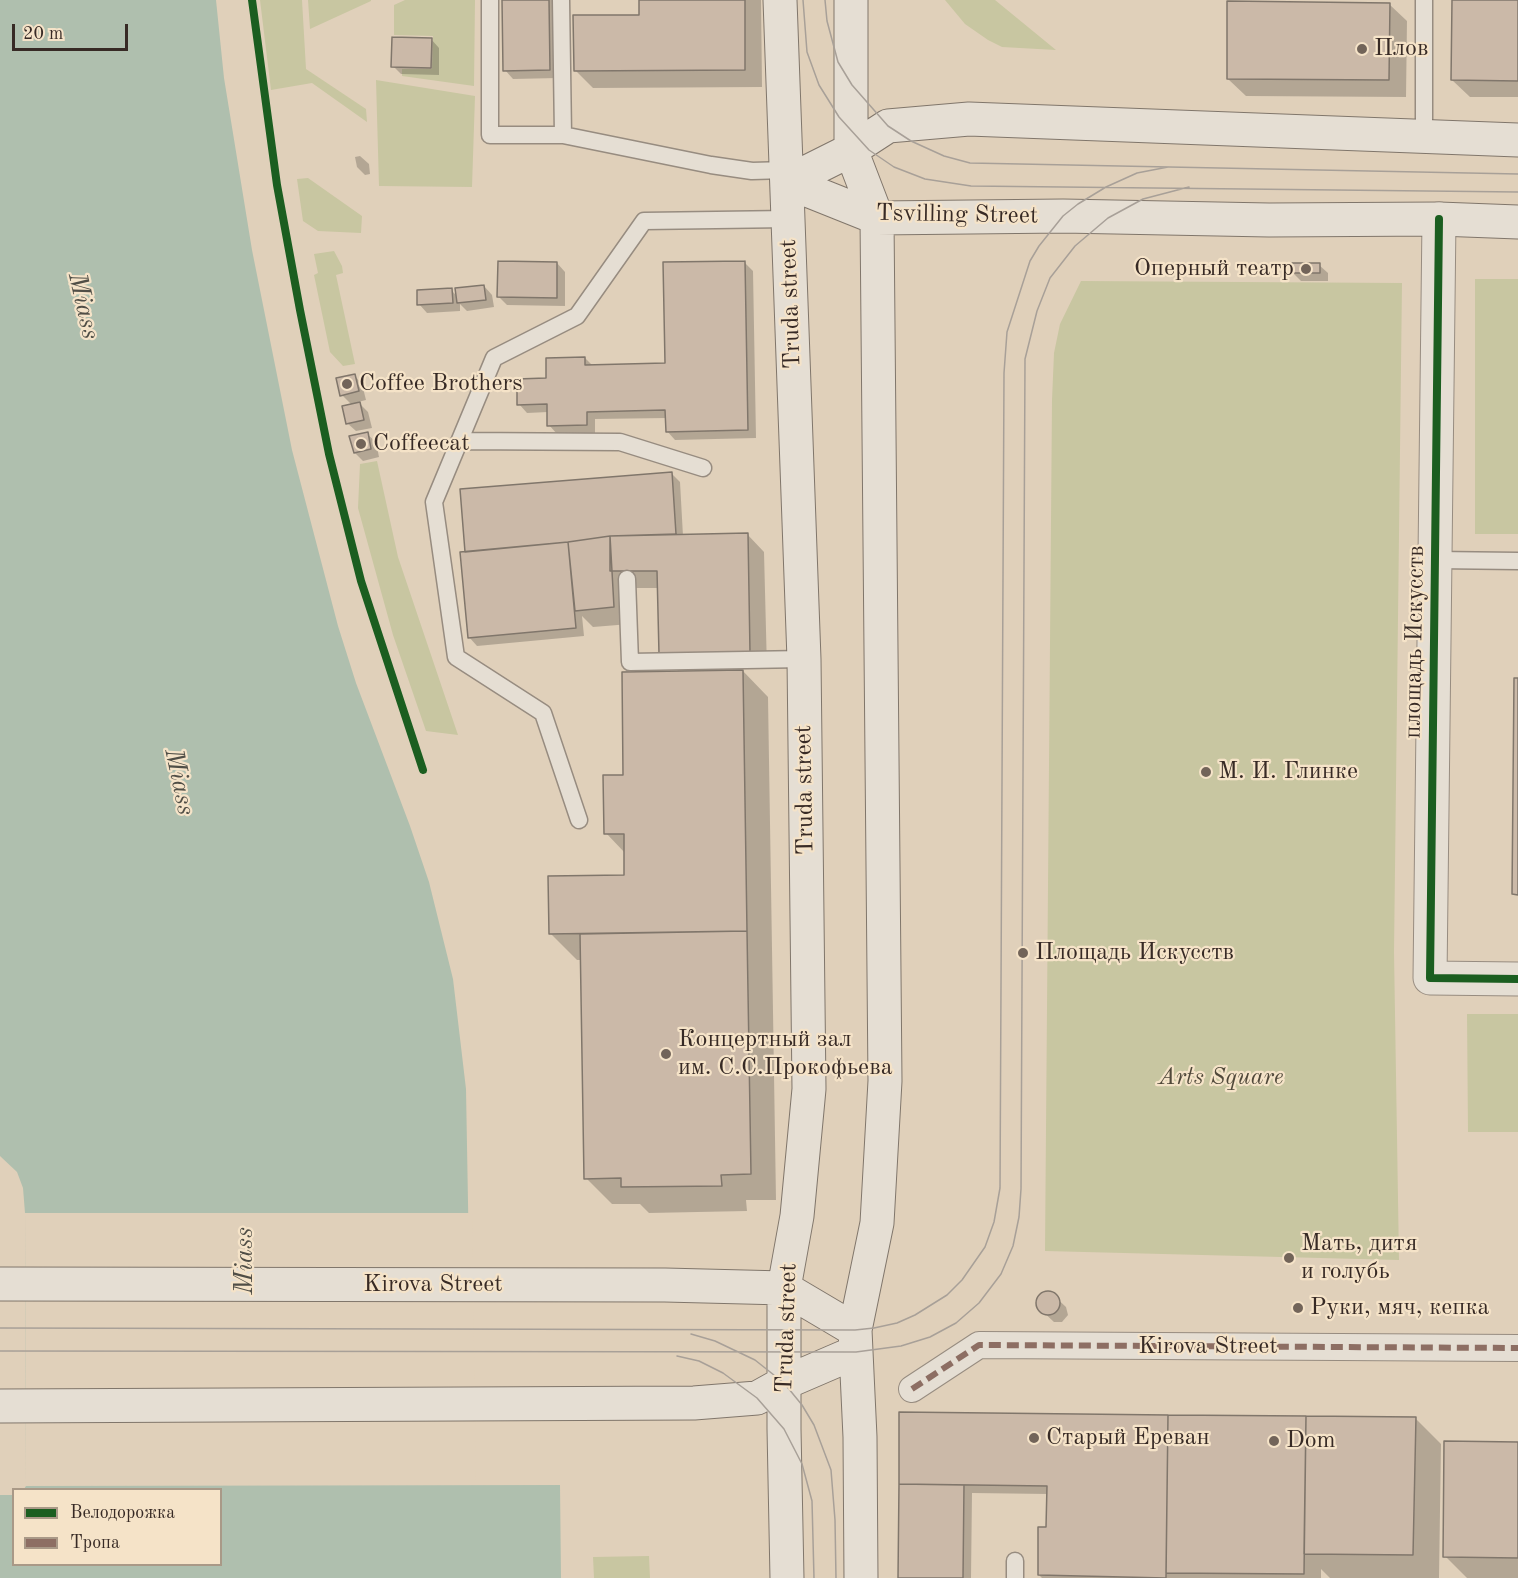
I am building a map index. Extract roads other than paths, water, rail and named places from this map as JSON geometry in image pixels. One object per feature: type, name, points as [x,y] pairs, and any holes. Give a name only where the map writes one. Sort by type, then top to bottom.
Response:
[{"type":"main road","name":"Truda street","points":[[780,0],[804,659],[809,1089],[797,1216],[784,1288],[787,1578]]},
{"type":"main road","points":[[851,0],[851,150],[877,218],[885,1081],[877,1223],[855,1341],[860,1437],[861,1578]]},
{"type":"main road","points":[[787,176],[851,150],[888,126],[969,119],[1518,140]]},
{"type":"main road","name":"Tsvilling Street","points":[[787,176],[877,218],[995,216],[1269,220],[1439,219],[1518,222]]},
{"type":"main road","name":"площадь Искусств","points":[[1439,219],[1430,978],[1518,979]]},
{"type":"main road","name":"Kirova Street","points":[[13,1284],[560,1285],[784,1288],[855,1341]]},
{"type":"main road","points":[[13,1406],[685,1404],[757,1398],[855,1341]]},
{"type":"street","name":"Kirova Street","points":[[912,1389],[979,1345],[1518,1348]]},
{"type":"lane","points":[[490,0],[490,135],[563,135],[711,165],[787,176]]},
{"type":"lane","points":[[561,0],[563,135]]},
{"type":"lane","points":[[1424,0],[1424,136]]},
{"type":"lane","points":[[579,820],[543,713],[456,657],[434,502],[494,358],[577,316],[644,221],[788,219]]},
{"type":"lane","points":[[460,441],[620,442],[702,468]]},
{"type":"lane","points":[[1435,560],[1518,561]]},
{"type":"lane","points":[[627,579],[630,662],[804,659]]},
{"type":"water","name":"Miass","points":[[0,0],[216,0],[224,78],[252,250],[292,450],[338,626],[356,683],[429,882],[453,979],[466,1089],[473,1485],[560,1485],[561,1578],[0,1578],[0,1495],[12,1495],[12,1566],[222,1566],[222,1488],[25,1488],[25,1213],[23,1188],[17,1172],[0,1156]]},
{"type":"tram line","points":[[803,0],[807,52],[819,85],[839,117],[869,150],[894,167],[925,179],[971,186],[1518,192]]},
{"type":"tram line","points":[[825,0],[827,21],[838,62],[852,85],[888,126],[911,141],[944,156],[970,163],[1518,174]]},
{"type":"tram line","points":[[0,1328],[855,1330],[897,1323],[915,1315],[947,1295],[962,1280],[985,1247],[994,1222],[1000,1188],[1004,373],[1007,332],[1030,261],[1063,216],[1106,187],[1137,173],[1168,167]]},
{"type":"tram line","points":[[0,1351],[856,1352],[901,1346],[930,1337],[956,1323],[979,1303],[1001,1274],[1013,1246],[1019,1217],[1021,1189],[1025,359],[1037,311],[1050,278],[1075,246],[1108,218],[1143,199],[1189,187]]},
{"type":"tram line","points":[[691,1334],[715,1341],[755,1360],[784,1383],[802,1405],[814,1425],[831,1470],[836,1578]]},
{"type":"tram line","points":[[677,1356],[699,1361],[723,1373],[757,1398],[784,1429],[802,1464],[812,1501],[814,1578]]},
{"type":"place","name":"Плов","points":[[1362,49]]},
{"type":"place","name":"Оперный театр","points":[[1306,269]]},
{"type":"place","name":"Coffee Brothers","points":[[347,384]]},
{"type":"place","name":"Coffeecat","points":[[361,444]]},
{"type":"place","name":"М. И. Глинке","points":[[1206,772]]},
{"type":"place","name":"Площадь Искусств","points":[[1023,953]]},
{"type":"place","name":"Концертный зал им. С.С.Прокофьева","points":[[666,1054]]},
{"type":"place","name":"Мать, дитя и голубь","points":[[1289,1258]]},
{"type":"place","name":"Руки, мяч, кепка","points":[[1298,1308]]},
{"type":"place","name":"Старый Ереван","points":[[1034,1438]]},
{"type":"place","name":"Dom","points":[[1274,1441]]},
{"type":"park label","name":"Arts Square","points":[[1221,1078]]}]
